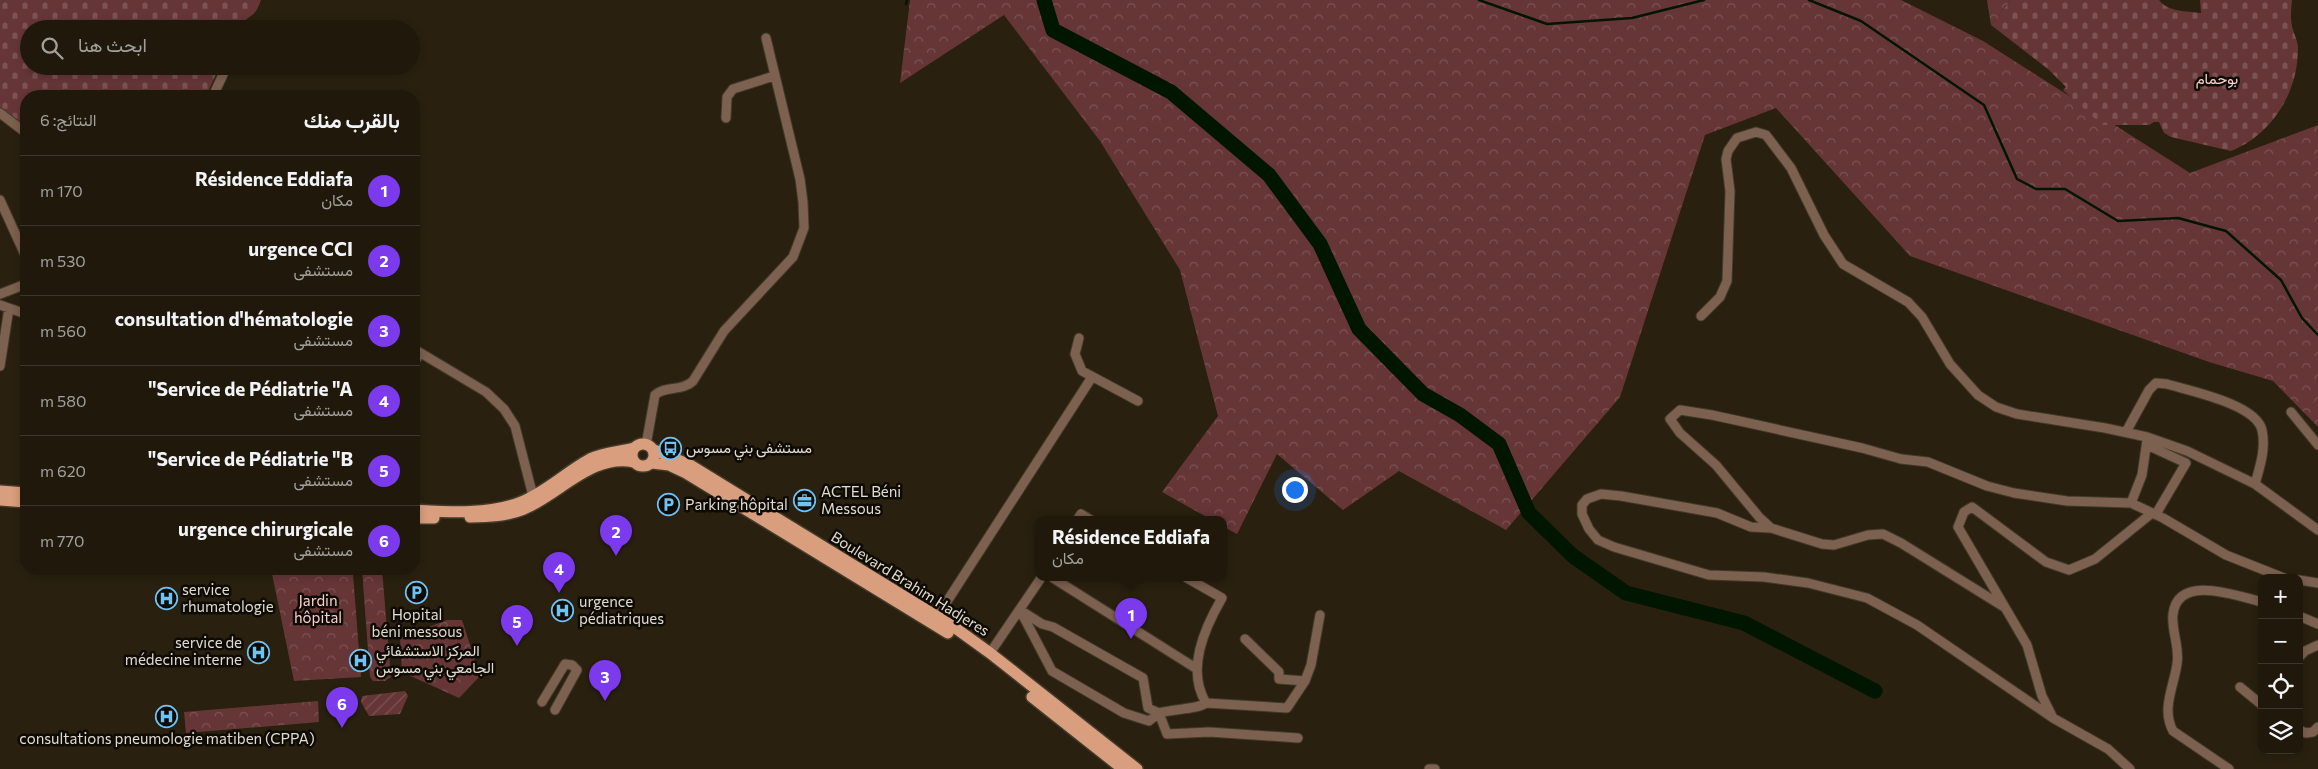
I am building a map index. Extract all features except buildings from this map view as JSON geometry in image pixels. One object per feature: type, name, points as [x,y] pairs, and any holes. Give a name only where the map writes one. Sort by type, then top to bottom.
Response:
[{"type":"main road","points":[[420,510],[499,508],[533,496],[597,456],[634,448],[641,444],[649,447],[654,454],[652,462]]},
{"type":"main road","name":"Boulevard Brahim Hadjeres","points":[[649,447],[690,465],[990,653],[1137,769]]},
{"type":"main road","points":[[634,448],[632,454],[634,462]]},
{"type":"main road","points":[[420,518],[489,517],[510,514],[545,498],[603,462],[618,460],[634,462],[643,466],[652,462],[669,465],[686,473],[935,620],[1123,769]]},
{"type":"main road","points":[[0,491],[20,493]]},
{"type":"main road","points":[[0,500],[20,502]]},
{"type":"street","points":[[649,447],[655,395],[662,390],[682,388],[693,381],[724,331],[786,266],[798,250],[804,228],[803,202],[766,38]]},
{"type":"street","points":[[216,90],[223,75]]},
{"type":"street","points":[[726,118],[727,97],[733,89],[774,76]]},
{"type":"street","points":[[0,113],[20,128]]},
{"type":"street","points":[[1701,316],[1720,297],[1728,281],[1730,191],[1726,159],[1728,151],[1738,138],[1756,132],[1766,135],[1792,168],[1824,235],[1843,264],[1908,302],[1922,317],[1950,364],[1978,395],[1996,407],[2017,414],[2126,432],[2147,441],[2186,463]]},
{"type":"street","points":[[0,200],[20,244]]},
{"type":"street","points":[[0,294],[20,286]]},
{"type":"street","points":[[0,366],[4,306],[20,312]]},
{"type":"street","points":[[1079,338],[1075,354],[1082,371],[1138,402]]},
{"type":"street","points":[[420,353],[486,392],[504,409],[515,426],[533,496]]},
{"type":"street","points":[[935,620],[1092,377]]},
{"type":"street","points":[[2126,432],[2149,390],[2156,383],[2167,384],[2230,403],[2254,417],[2262,429],[2263,456],[2255,484]]},
{"type":"street","points":[[1771,528],[1759,517],[1716,464],[1680,433],[1670,419],[1680,410],[1712,415],[1862,448],[1901,459],[1928,462],[1987,486],[2014,493],[2066,501],[2131,503],[2154,514],[2226,556],[2267,574]]},
{"type":"street","points":[[2291,412],[2318,445]]},
{"type":"street","points":[[2147,441],[2192,453],[2255,484],[2318,530]]},
{"type":"street","points":[[2131,503],[2142,475],[2147,441]]},
{"type":"street","points":[[2053,718],[2042,696],[2026,645],[1958,527],[1964,512],[1972,507],[2046,562],[2069,570],[2094,559],[2154,514],[2192,453]]},
{"type":"street","points":[[2004,607],[1901,543],[1883,534],[1868,535],[1834,545],[1822,544],[1771,528],[1751,527],[1717,513],[1621,496],[1601,494],[1587,499],[1582,505],[1582,514],[1598,540],[1614,547],[1709,575],[1764,577],[1808,583],[1867,598],[1917,625],[2053,718],[2108,749],[2130,769]]},
{"type":"street","points":[[990,653],[1038,581]]},
{"type":"street","points":[[1058,581],[1197,669]]},
{"type":"street","points":[[1192,581],[1222,598],[1208,622],[1202,640],[1197,669],[1198,687],[1206,703]]},
{"type":"street","points":[[2303,581],[2318,583]]},
{"type":"street","points":[[2229,769],[2173,731],[2169,724],[2169,694],[2178,659],[2172,616],[2179,598],[2186,593],[2197,590],[2215,591],[2258,601]]},
{"type":"street","points":[[1020,610],[1052,671],[1124,713],[1149,721],[1159,713],[1173,708],[1201,707],[1206,703],[1287,708],[1305,681],[1311,665],[1320,615]]},
{"type":"street","points":[[1020,610],[1042,624],[1054,626],[1143,678],[1148,708],[1159,713],[1167,734],[1209,732],[1298,738]]},
{"type":"street","points":[[2303,618],[2318,624]]},
{"type":"street","points":[[1245,639],[1279,672],[1279,679],[1305,681]]},
{"type":"street","points":[[2303,652],[2318,645]]},
{"type":"street","points":[[542,702],[565,664],[572,665],[577,670],[554,710]]},
{"type":"street","points":[[2240,687],[2258,702]]},
{"type":"street","points":[[2303,732],[2313,732],[2318,727]]},
{"type":"street","points":[[1429,769],[1435,769]]},
{"type":"green space","points":[[0,0],[261,0],[256,11],[245,20],[20,20],[20,75],[216,75],[209,90],[20,90],[20,124],[0,109]]},
{"type":"green space","points":[[910,0],[1901,0],[1983,41],[2190,173],[2318,125],[2318,427],[2273,381],[2209,362],[1910,256],[1776,108],[1705,135],[1620,397],[1506,530],[1399,471],[1343,510],[1277,454],[1237,534],[1227,529],[1227,516],[1205,516],[1162,492],[1218,416],[1180,270],[1100,141],[1004,15],[900,83]]},
{"type":"green space","points":[[1987,0],[2011,0],[1991,25]]},
{"type":"green space","name":"بوحمام","points":[[2011,0],[2159,0],[2172,9],[2201,13],[2200,0],[2292,0],[2291,23],[2298,49],[2293,81],[2288,96],[2270,123],[2246,144],[2231,151],[2171,137],[2164,133],[2159,122],[2149,125],[2102,125],[2063,90],[2066,87],[2048,69],[1991,25]]},
{"type":"green space","name":"Jardin hôpital","points":[[272,575],[353,575],[361,677],[294,681]]},
{"type":"green space","points":[[362,575],[382,575],[391,677],[385,681],[373,681],[370,677]]},
{"type":"green space","points":[[447,620],[462,620],[480,676],[459,698],[402,672],[400,638]]},
{"type":"green space","points":[[405,691],[408,696],[400,714],[369,716],[361,702],[362,696]]},
{"type":"green space","points":[[318,701],[319,722],[186,733],[184,712]]},
{"type":"waterway","points":[[906,4],[907,0]]},
{"type":"waterway","points":[[1044,0],[1053,30],[1171,92],[1269,175],[1320,244],[1359,329],[1423,394],[1460,415],[1499,444],[1529,513],[1573,556],[1626,593],[1744,623],[1875,691]]},
{"type":"waterway","points":[[1479,0],[1547,24],[1632,18],[1704,0]]},
{"type":"waterway","points":[[1809,0],[1861,21],[1984,105],[2017,179],[2036,189],[2065,189],[2118,221],[2178,218],[2226,231],[2281,280],[2302,318],[2318,335]]},
{"type":"place","name":"مستشفى بني مسوس","points":[[670,448]]},
{"type":"place","name":"ACTEL Béni Messous","points":[[805,501]]},
{"type":"place","name":"Parking hôpital","points":[[669,505]]},
{"type":"place","name":"urgence CCI","points":[[616,556]]},
{"type":"place","name":"Hopital béni messous","points":[[417,592]]},
{"type":"place","name":"Service de Pédiatrie \"A\"","points":[[559,593]]},
{"type":"place","name":"service rhumatologie","points":[[166,599]]},
{"type":"place","name":"urgence pédiatriques","points":[[563,611]]},
{"type":"place","name":"Résidence Eddiafa","points":[[1131,639]]},
{"type":"place","name":"Service de Pédiatrie \"B\"","points":[[517,646]]},
{"type":"place","name":"service de médecine interne","points":[[258,652]]},
{"type":"place","name":"المركز الاستشفائي الجامعي بني مسوس","points":[[360,660]]},
{"type":"place","name":"consultation d'hématologie","points":[[605,701]]},
{"type":"place","name":"consultations pneumologie matiben (CPPA)","points":[[167,716]]},
{"type":"place","name":"urgence chirurgicale","points":[[342,728]]}]
